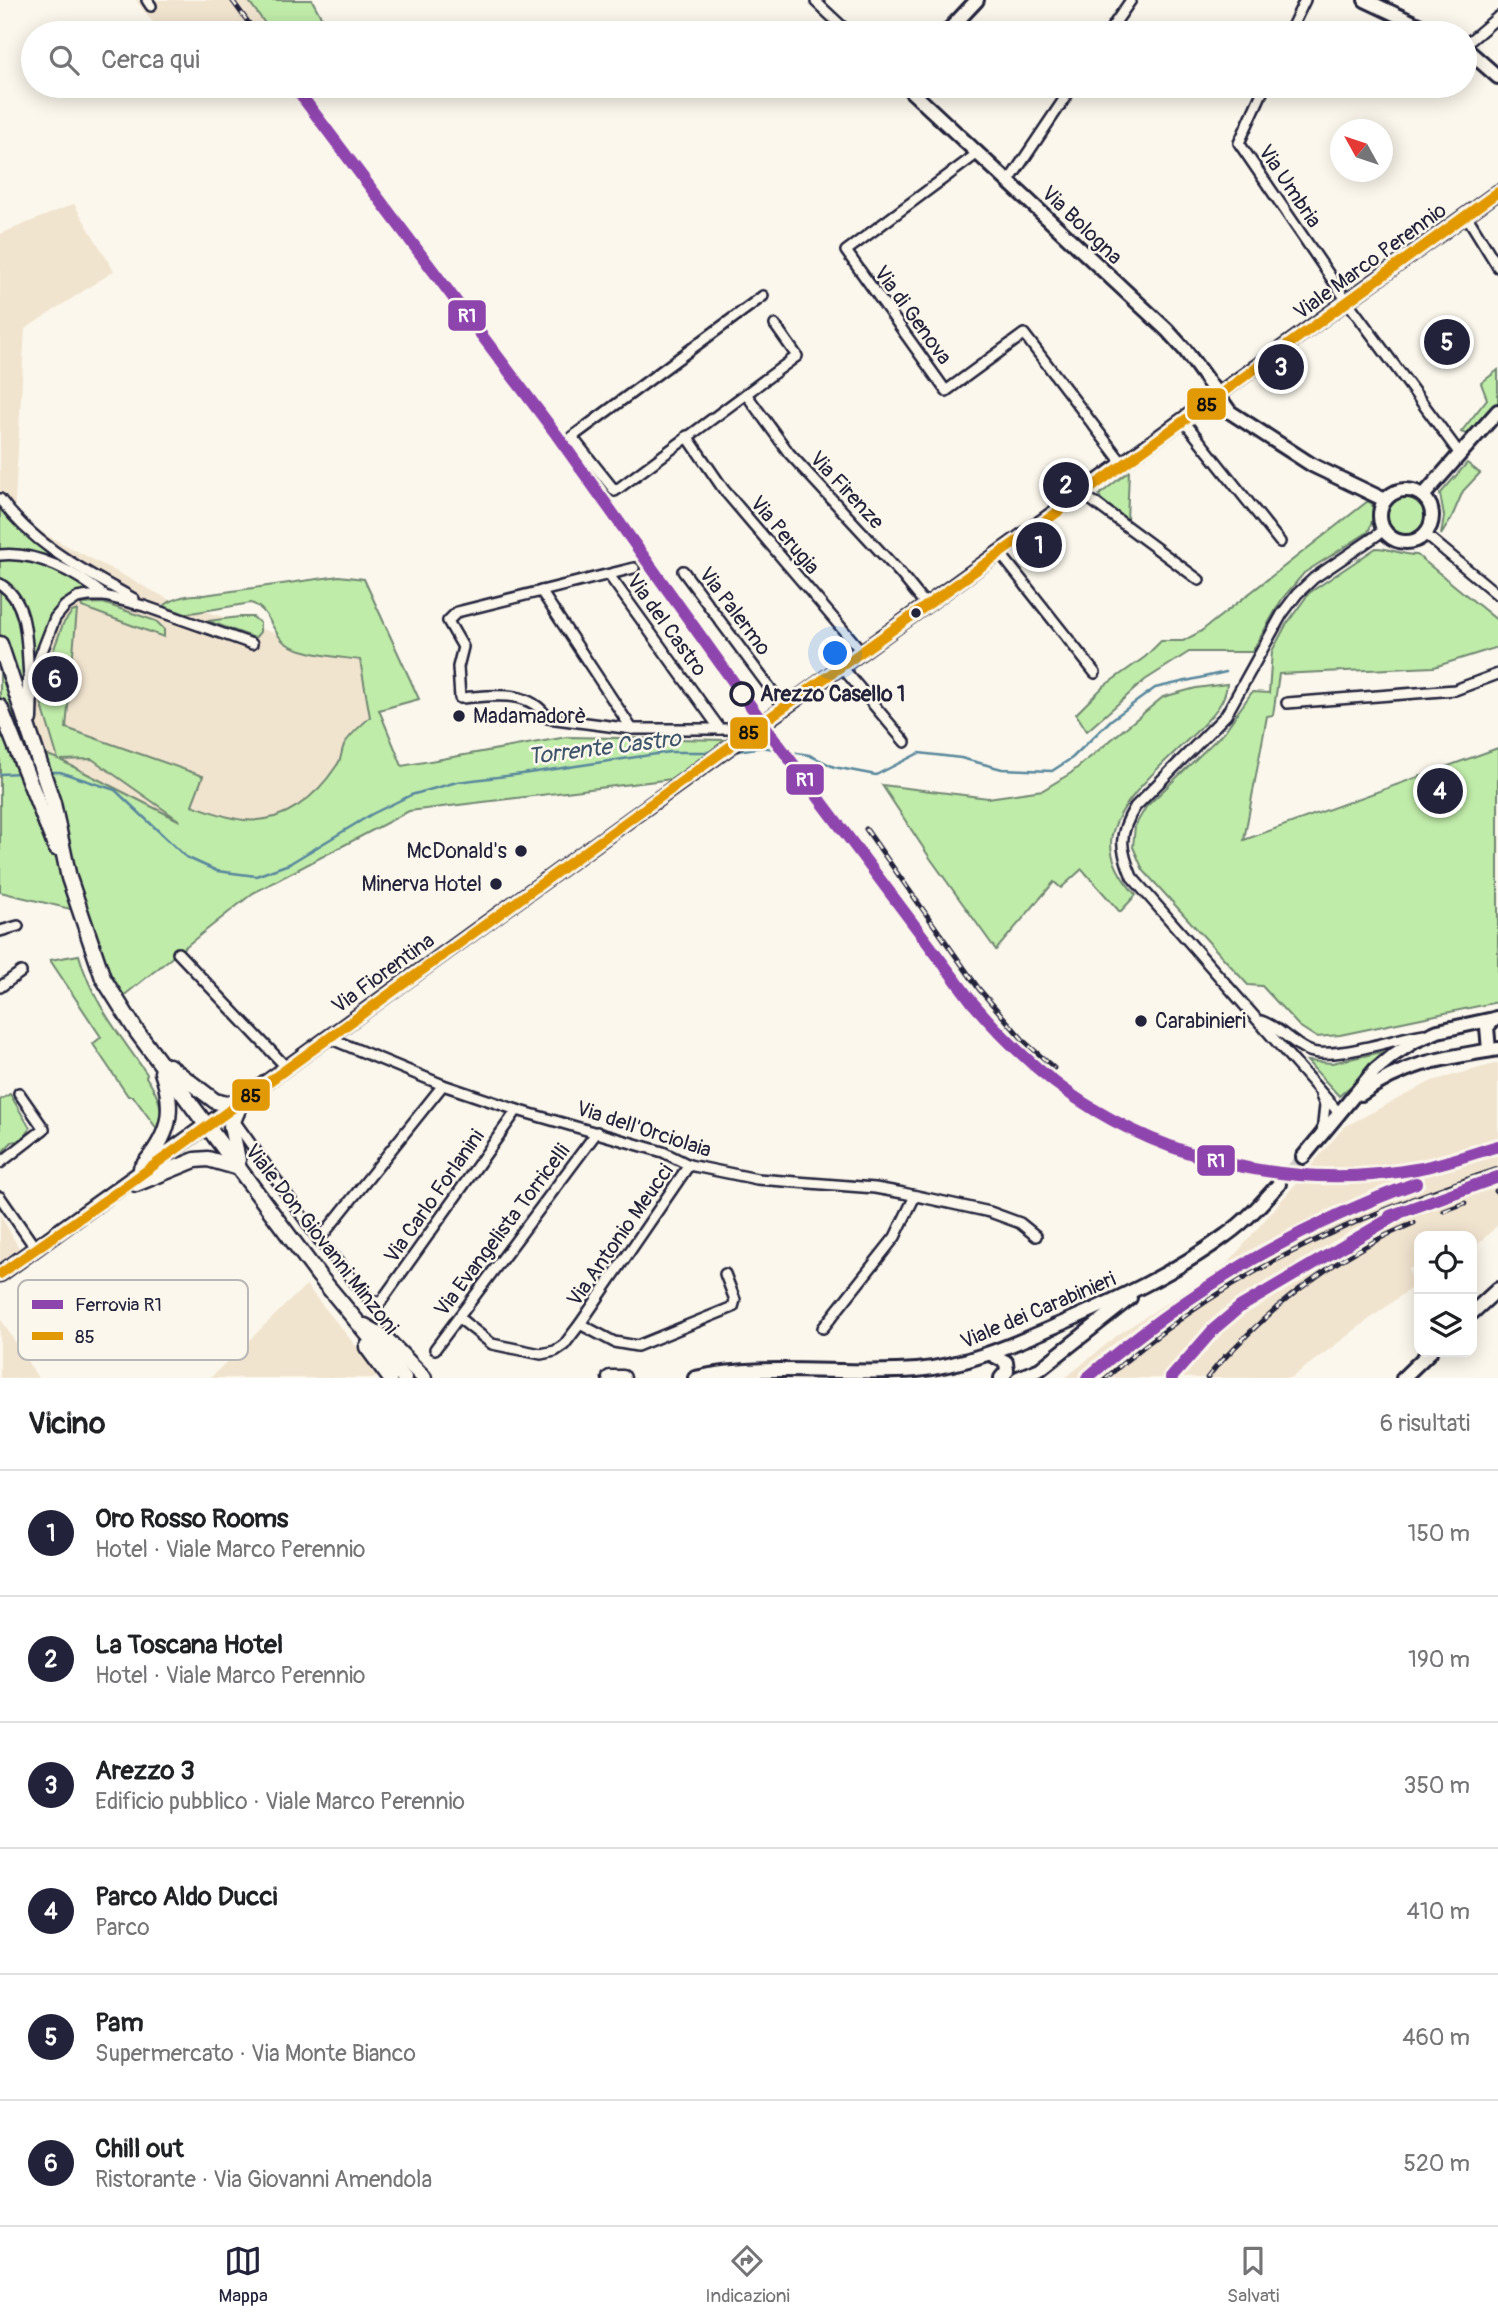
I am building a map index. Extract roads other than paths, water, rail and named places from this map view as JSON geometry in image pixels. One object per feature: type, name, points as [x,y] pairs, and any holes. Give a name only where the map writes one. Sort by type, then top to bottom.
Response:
[{"type":"main road","points":[[957,21],[977,0]]},
{"type":"main road","points":[[1365,0],[1410,21]]},
{"type":"main road","points":[[1477,58],[1498,77]]},
{"type":"main road","name":"Via Bologna","points":[[920,98],[1167,330],[1230,412],[1312,465],[1385,500]]},
{"type":"main road","name":"Viale Marco Perennio","points":[[753,729],[1083,494],[1498,192]]},
{"type":"main road","points":[[1423,496],[1498,411]]},
{"type":"main road","points":[[1407,490],[1423,496],[1429,503],[1432,519],[1425,534],[1412,542],[1404,543],[1396,541],[1383,531],[1380,515],[1385,500],[1407,490]]},
{"type":"main road","points":[[0,644],[29,731],[45,805]]},
{"type":"main road","points":[[29,731],[30,682]]},
{"type":"main road","points":[[0,707],[45,805]]},
{"type":"main road","name":"Via Fiorentina","points":[[0,1274],[670,792],[753,729]]},
{"type":"main road","name":"Viale Don Giovanni Minzoni","points":[[45,805],[103,978],[137,1032],[319,1276],[404,1378]]},
{"type":"main road","points":[[1303,1157],[1375,1070],[1392,1056],[1415,1041],[1438,1031],[1497,1018]]},
{"type":"main road","points":[[1352,1100],[1410,1067],[1437,1059],[1494,1050],[1487,1027],[1497,1018]]},
{"type":"main road","points":[[156,1057],[215,1101],[226,1104],[242,1100]]},
{"type":"main road","points":[[124,1187],[149,1158],[167,1129],[170,1113],[167,1086],[156,1057]]},
{"type":"main road","points":[[240,1168],[232,1137],[242,1100]]},
{"type":"main road","points":[[124,1187],[195,1160],[208,1158],[240,1168]]},
{"type":"main road","name":"Viale dei Carabinieri","points":[[695,1378],[728,1371],[837,1369],[893,1374],[954,1365],[991,1354],[1144,1286],[1227,1235],[1279,1184]]},
{"type":"main road","name":"Viale dei Carabinieri","points":[[1018,1378],[1040,1369],[1144,1286]]},
{"type":"main road","points":[[1477,1308],[1498,1289]]},
{"type":"main road","points":[[358,1322],[368,1349],[390,1378]]},
{"type":"main road","points":[[358,1322],[384,1337],[424,1378]]},
{"type":"main road","points":[[991,1354],[1006,1362],[1007,1371],[1001,1378]]},
{"type":"main road","points":[[1403,1378],[1425,1357]]},
{"type":"main road","points":[[610,1378],[622,1378]]},
{"type":"street","points":[[1116,21],[1131,0]]},
{"type":"street","points":[[1295,21],[1305,0]]},
{"type":"street","points":[[816,1],[837,21]]},
{"type":"street","points":[[1477,36],[1498,17]]},
{"type":"street","points":[[1009,181],[1065,98]]},
{"type":"street","name":"Via Umbria","points":[[1259,98],[1239,142],[1347,301]]},
{"type":"street","name":"Via di Genova","points":[[978,153],[846,251],[946,391],[1024,334],[1123,464]]},
{"type":"street","points":[[1465,215],[1498,267]]},
{"type":"street","points":[[763,296],[572,437],[615,491],[797,356],[775,325]]},
{"type":"street","points":[[1347,301],[1460,454]]},
{"type":"street","name":"Via Firenze","points":[[746,394],[789,453],[900,573],[926,606]]},
{"type":"street","points":[[1183,420],[1280,542]]},
{"type":"street","name":"Via Perugia","points":[[687,436],[724,490],[862,652]]},
{"type":"street","points":[[1083,494],[1199,580]]},
{"type":"street","points":[[0,499],[16,521],[36,538],[144,606]]},
{"type":"street","points":[[1339,1113],[1132,877],[1121,840],[1126,822],[1135,807],[1226,715],[1282,614],[1297,594],[1383,531]]},
{"type":"street","points":[[1425,534],[1498,595]]},
{"type":"street","points":[[1000,553],[1095,673]]},
{"type":"street","points":[[0,555],[27,556],[55,566],[105,596],[144,606],[252,644]]},
{"type":"street","name":"Via del Castro","points":[[634,568],[457,612],[448,621],[463,647],[458,667],[460,698],[511,695],[541,708],[548,718],[632,729],[753,729]]},
{"type":"street","name":"Via Palermo","points":[[683,570],[784,706]]},
{"type":"street","name":"Via del Castro","points":[[609,575],[720,729]]},
{"type":"street","points":[[0,584],[16,598],[21,609],[30,682]]},
{"type":"street","points":[[541,592],[632,729]]},
{"type":"street","points":[[30,682],[55,618],[65,606],[77,598],[105,596]]},
{"type":"street","points":[[841,666],[905,742]]},
{"type":"street","points":[[1287,703],[1455,690],[1498,674]]},
{"type":"street","points":[[0,931],[18,926]]},
{"type":"street","points":[[178,953],[287,1068]]},
{"type":"street","points":[[0,986],[21,972]]},
{"type":"street","points":[[1259,1020],[1273,1025],[1306,1050],[1320,1054],[1338,1053],[1438,1031]]},
{"type":"street","name":"Via dell'Orciolaia","points":[[329,1038],[443,1085],[517,1110],[663,1152],[689,1165],[758,1179],[875,1188],[915,1196],[990,1212],[1020,1223],[1036,1236]]},
{"type":"street","points":[[235,1122],[319,1240],[443,1085]]},
{"type":"street","points":[[1318,1088],[1325,1105],[1322,1133]]},
{"type":"street","points":[[0,1163],[44,1129],[19,1093]]},
{"type":"street","name":"Via Carlo Forlanini","points":[[319,1240],[369,1299],[380,1303],[517,1110]]},
{"type":"street","name":"Via Evangelista Torricelli","points":[[435,1349],[597,1132]]},
{"type":"street","name":"Via Antonio Meucci","points":[[458,1318],[492,1344],[541,1354],[555,1351],[564,1345],[580,1324],[689,1165]]},
{"type":"street","points":[[823,1328],[895,1237],[915,1196]]},
{"type":"street","points":[[0,1197],[36,1249]]},
{"type":"street","name":"Via Antonio Meucci","points":[[580,1324],[614,1342],[637,1346],[733,1307],[735,1300],[724,1274]]},
{"type":"waterway","name":"Torrente Castro","points":[[732,752],[762,747],[809,755],[834,767],[876,775],[919,753],[961,758],[1002,769],[1052,771],[1072,758],[1111,720],[1155,688],[1226,672]]},
{"type":"waterway","name":"Torrente Castro","points":[[48,772],[60,772],[115,790],[186,857],[217,871],[256,876],[289,864],[372,814],[411,795],[457,782],[670,752],[715,752]]},
{"type":"waterway","name":"Torrente Castro","points":[[0,774],[20,773]]},
{"type":"tunnel","points":[[1279,1184],[1303,1157]]},
{"type":"railway","points":[[232,0],[247,21]]},
{"type":"railway","points":[[303,98],[556,434],[770,733],[972,1002],[1029,1061],[1078,1099],[1132,1130],[1210,1159],[1250,1168],[1292,1174],[1375,1175],[1426,1167],[1498,1146]]},
{"type":"railway","points":[[866,829],[979,989],[1025,1042],[1054,1068]]},
{"type":"railway","points":[[1106,1378],[1150,1341],[1196,1308],[1291,1252],[1391,1207],[1498,1169]]},
{"type":"railway","points":[[1444,1211],[1465,1203]]},
{"type":"railway","points":[[1171,1378],[1214,1329],[1240,1307],[1407,1209]]},
{"type":"railway","points":[[1219,1364],[1262,1321],[1309,1282],[1359,1250],[1414,1223]]},
{"type":"railway","points":[[1207,1378],[1225,1356]]},
{"type":"rail line","name":"R1","points":[[303,98],[556,434],[770,733],[972,1002],[1029,1061],[1078,1099],[1132,1130],[1210,1159],[1250,1168],[1292,1174],[1375,1175],[1426,1167],[1498,1146]]},
{"type":"rail line","name":"R1","points":[[1390,1216],[1498,1177]]},
{"type":"rail line","name":"R1","points":[[1087,1378],[1162,1318],[1242,1266],[1327,1220],[1416,1183]]},
{"type":"rail line","name":"R1","points":[[1171,1378],[1214,1329],[1240,1307],[1398,1214]]},
{"type":"place","name":"Pam","points":[[1447,342]]},
{"type":"place","name":"Arezzo 3","points":[[1281,367]]},
{"type":"place","name":"La Toscana Hotel","points":[[1066,485]]},
{"type":"place","name":"Oro Rosso Rooms","points":[[1039,545]]},
{"type":"place","name":"Chill out","points":[[55,679]]},
{"type":"place","name":"Arezzo Casello 1","points":[[742,694]]},
{"type":"place","name":"Madamadorè","points":[[459,716]]},
{"type":"place","name":"Parco Aldo Ducci","points":[[1440,791]]},
{"type":"place","name":"McDonald's","points":[[521,851]]},
{"type":"place","name":"Minerva Hotel","points":[[496,884]]},
{"type":"place","name":"Carabinieri","points":[[1141,1021]]}]
